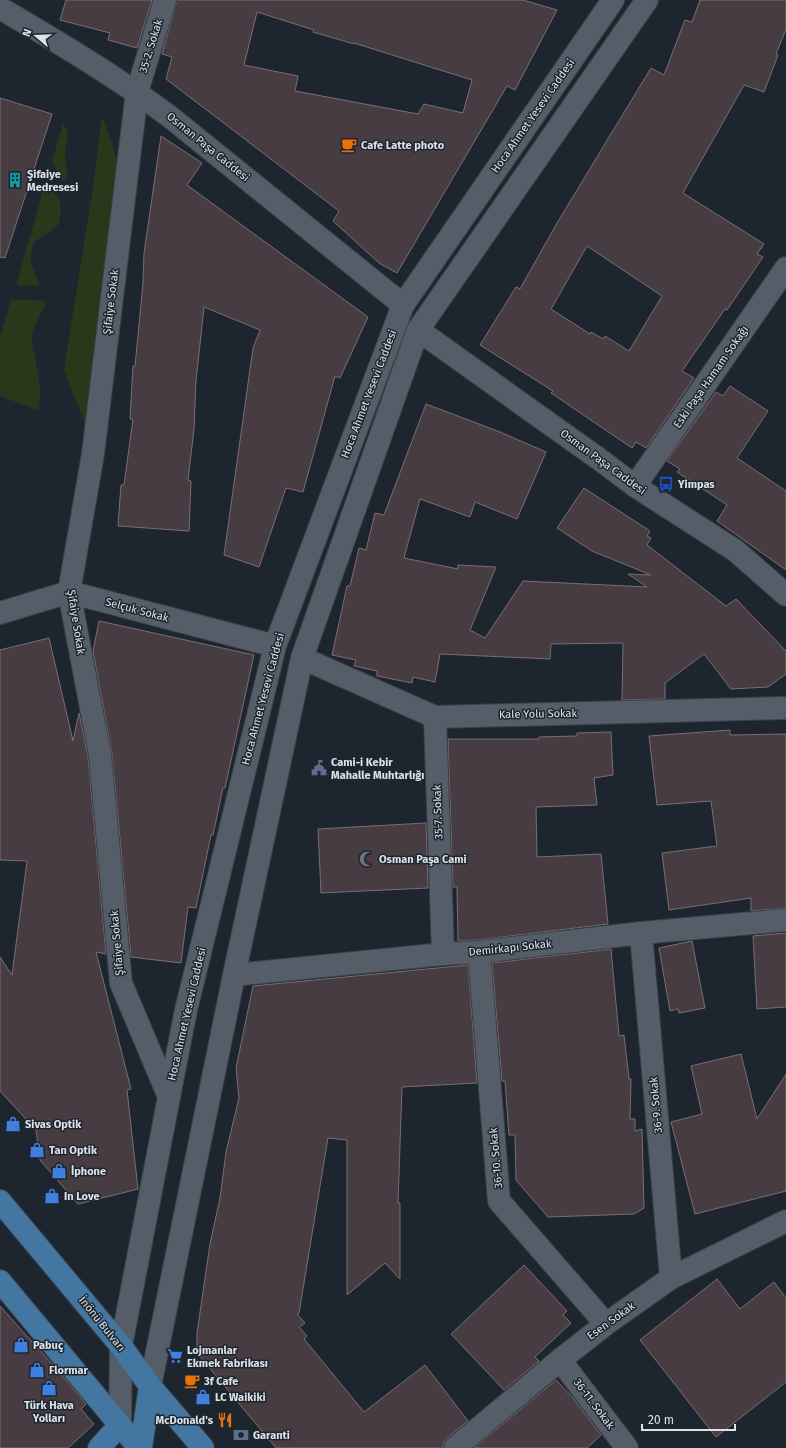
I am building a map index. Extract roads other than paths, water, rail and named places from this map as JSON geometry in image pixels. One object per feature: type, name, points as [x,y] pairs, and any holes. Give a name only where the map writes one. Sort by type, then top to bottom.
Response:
[{"type":"main road","name":"İnönü Bulvarı","points":[[0,1201],[121,1346],[150,1386],[203,1448]]},
{"type":"main road","points":[[0,1281],[140,1448]]},
{"type":"main road","points":[[140,1448],[150,1386]]},
{"type":"main road","points":[[99,1448],[120,1425]]},
{"type":"street","name":"35-2. Sokak","points":[[137,92],[165,0]]},
{"type":"street","name":"Hoca Ahmet Yesevi Caddesi","points":[[120,1425],[121,1346],[186,1010],[275,646],[403,305],[613,0]]},
{"type":"street","points":[[150,1386],[234,975],[302,658],[418,330],[647,0]]},
{"type":"street","name":"Osman Paşa Caddesi","points":[[0,8],[73,51],[137,92],[169,116],[403,305]]},
{"type":"street","name":"Şifaiye Sokak","points":[[137,92],[93,454],[69,592],[100,754],[121,983],[169,1097]]},
{"type":"street","name":"Eski Paşa Hamam Sokağı","points":[[635,486],[786,268]]},
{"type":"street","name":"Osman Paşa Caddesi","points":[[418,330],[599,458],[635,486],[736,551],[786,595]]},
{"type":"street","points":[[0,613],[69,592]]},
{"type":"street","name":"Selçuk Sokak","points":[[69,592],[275,646]]},
{"type":"street","name":"Kale Yolu Sokak","points":[[302,658],[435,717],[786,708]]},
{"type":"street","name":"35-7. Sokak","points":[[435,717],[443,954]]},
{"type":"street","name":"Demirkapı Sokak","points":[[234,975],[443,954],[479,952],[641,933],[786,920]]},
{"type":"street","name":"36-9. Sokak","points":[[641,933],[671,1278]]},
{"type":"street","name":"36-10. Sokak","points":[[479,952],[499,1201],[606,1324]]},
{"type":"street","name":"Esen Sokak","points":[[454,1448],[560,1360],[606,1324],[671,1278],[786,1221]]},
{"type":"street","name":"36-11. Sokak","points":[[560,1360],[627,1448]]},
{"type":"place","name":"Cafe Latte photo","points":[[349,145]]},
{"type":"place","name":"Şifaiye Medresesi","points":[[15,180]]},
{"type":"place","name":"Yimpas","points":[[666,484]]},
{"type":"place","name":"Cami-i Kebir Mahalle Muhtarlığı","points":[[319,768]]},
{"type":"place","name":"Osman Paşa Cami","points":[[367,859]]},
{"type":"place","name":"Sivas Optik","points":[[13,1124]]},
{"type":"place","name":"Tan Optik","points":[[37,1150]]},
{"type":"place","name":"İphone","points":[[59,1171]]},
{"type":"place","name":"In Love","points":[[52,1196]]},
{"type":"place","name":"Pabuç","points":[[21,1345]]},
{"type":"place","name":"Lojmanlar Ekmek Fabrikası","points":[[175,1356]]},
{"type":"place","name":"Flormar","points":[[37,1370]]},
{"type":"place","name":"3f Cafe","points":[[192,1381]]},
{"type":"place","name":"Türk Hava Yolları","points":[[49,1388]]},
{"type":"place","name":"LC Waikiki","points":[[203,1397]]},
{"type":"place","name":"McDonald's","points":[[225,1420]]},
{"type":"place","name":"Garanti","points":[[241,1435]]}]
